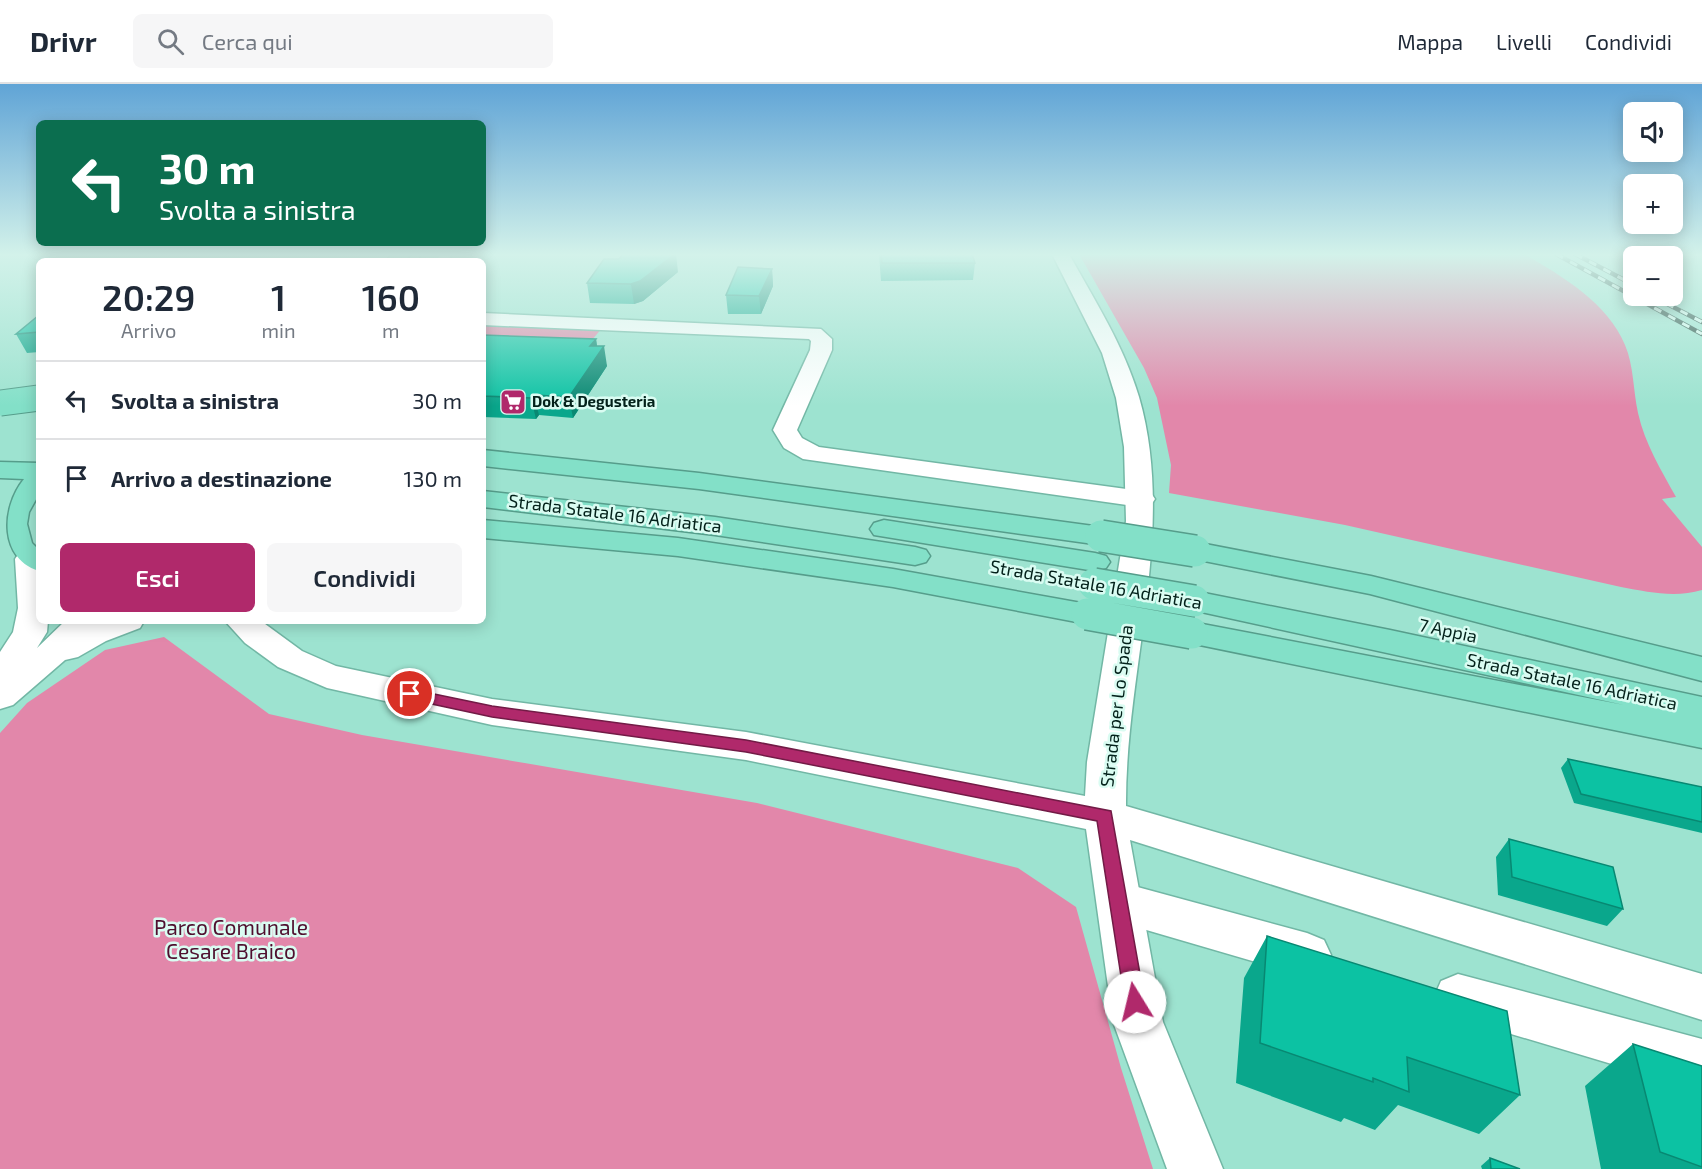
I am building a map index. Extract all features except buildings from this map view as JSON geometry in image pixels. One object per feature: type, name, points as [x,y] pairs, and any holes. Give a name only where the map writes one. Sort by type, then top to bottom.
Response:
[{"type":"highway","points":[[0,403],[36,398]]},
{"type":"highway","points":[[0,403],[36,406]]},
{"type":"highway","points":[[0,452],[36,453]]},
{"type":"highway","points":[[486,458],[699,481],[1094,574],[1194,591],[1702,734]]},
{"type":"highway","points":[[0,470],[36,471]]},
{"type":"highway","name":"Strada Statale 16 Adriatica","points":[[486,479],[569,497],[816,540],[1094,574],[1194,591],[1390,641],[1702,710]]},
{"type":"highway","points":[[21,553],[8,526],[14,506],[36,482]]},
{"type":"highway","name":"Strada Statale 16 Adriatica","points":[[486,499],[569,497]]},
{"type":"highway","points":[[486,529],[725,554],[893,578],[1094,574]]},
{"type":"highway","points":[[1194,591],[1371,585],[1702,669]]},
{"type":"highway","name":"7 Appia","points":[[1194,591],[1392,619],[1702,687]]},
{"type":"street","name":"Strada per Lo Spada","points":[[1087,305],[1113,353],[1128,398],[1137,447],[1141,499],[1130,603],[1106,762],[1105,816],[1138,1022],[1195,1169]]},
{"type":"street","points":[[486,319],[814,333],[822,339],[821,350],[785,430],[793,443],[812,454],[1141,499]]},
{"type":"street","points":[[0,678],[30,633],[34,608],[21,553]]},
{"type":"street","points":[[0,696],[43,662],[81,624]]},
{"type":"street","points":[[43,662],[93,633],[119,624]]},
{"type":"street","points":[[245,625],[290,659],[327,676],[492,712],[746,746],[1105,816],[1702,997]]},
{"type":"street","points":[[1119,902],[1348,966]]},
{"type":"street","points":[[1416,985],[1702,1065]]},
{"type":"green space","points":[[1108,305],[1597,305],[1617,330],[1625,345],[1630,361],[1638,413],[1645,435],[1676,497],[1662,499],[1702,547],[1702,590],[1672,594],[1631,589],[1345,525],[1169,493],[1171,465],[1157,398],[1144,368]]},
{"type":"green space","points":[[486,322],[603,327],[591,341],[486,338]]},
{"type":"green space","name":"Parco Comunale Cesare Braico","points":[[164,637],[269,714],[362,735],[757,803],[1018,868],[1076,907],[1121,1068],[1153,1169],[0,1169],[0,733],[27,703],[105,650]]},
{"type":"railway","points":[[1648,305],[1702,334]]},
{"type":"railway","points":[[1671,306],[1702,322]]},
{"type":"place","name":"Dok & Degusteria","points":[[513,402]]},
{"type":"route","points":[[410,694],[492,712],[746,746],[1105,816],[1135,1002]]}]
